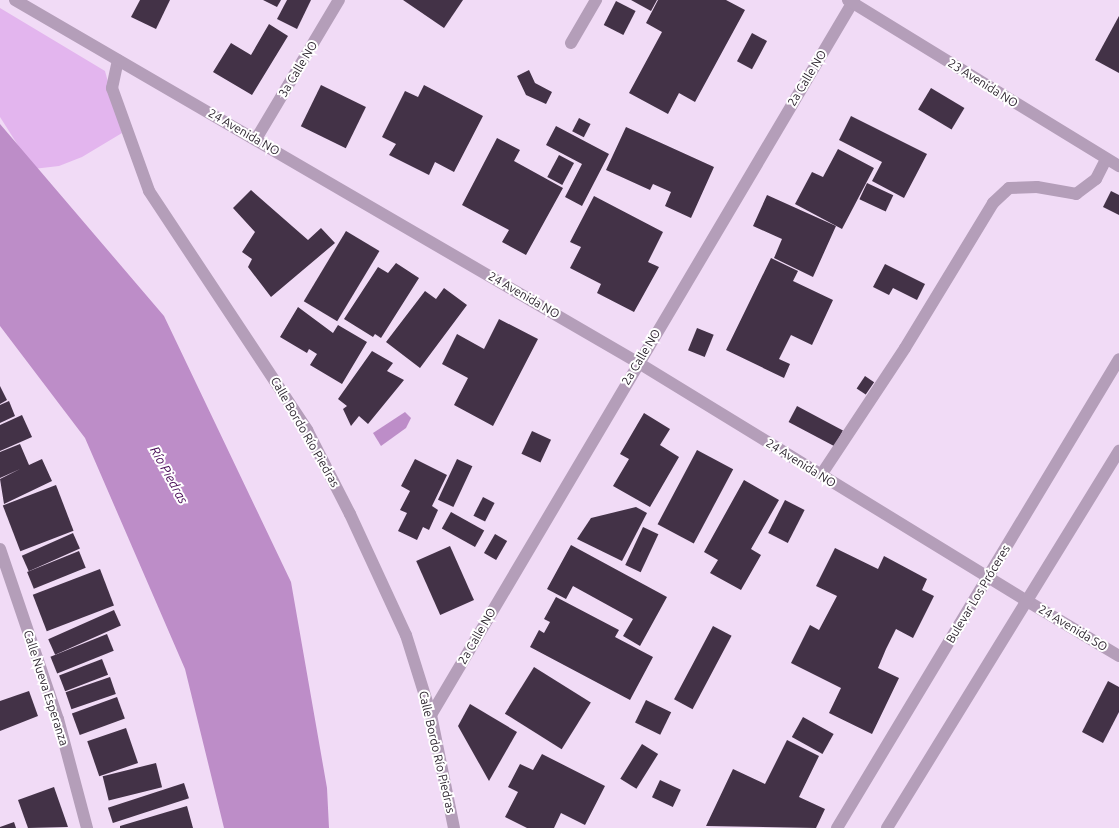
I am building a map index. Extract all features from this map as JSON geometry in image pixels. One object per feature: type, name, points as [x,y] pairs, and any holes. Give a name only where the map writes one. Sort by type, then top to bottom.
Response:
[{"type":"street","name":"24 Avenida NO","points":[[15,0],[638,362],[987,578],[1027,600]]},
{"type":"street","name":"3a Calle NO","points":[[256,139],[340,0]]},
{"type":"street","points":[[571,43],[596,0]]},
{"type":"street","name":"23 Avenida NO","points":[[851,1],[1119,166]]},
{"type":"street","name":"2a Calle NO","points":[[431,715],[851,1]]},
{"type":"street","name":"Calle Bordo Río Piedras","points":[[118,60],[112,88],[149,191],[306,430],[350,514],[406,634],[431,715],[454,828]]},
{"type":"street","points":[[821,475],[909,341],[993,203],[1009,188],[1037,187],[1076,194],[1096,179],[1106,159]]},
{"type":"street","name":"Bulevar Los Próceres","points":[[837,828],[1119,359]]},
{"type":"street","points":[[887,828],[1119,451]]},
{"type":"street","name":"Calle Nueva Esperanza","points":[[0,549],[58,719],[88,828]]},
{"type":"street","name":"24 Avenida SO","points":[[1027,600],[1119,656]]},
{"type":"shaded area","points":[[0,8],[105,71],[122,133],[82,157],[59,166],[33,169],[0,117]]},
{"type":"water","name":"Río Piedras","points":[[0,124],[164,316],[291,582],[327,788],[329,828],[224,828],[185,669],[85,438],[0,326]]},
{"type":"water","points":[[405,412],[411,418],[406,428],[381,446],[373,433]]},
{"type":"building","points":[[140,0],[170,0],[156,29],[131,17]]},
{"type":"building","points":[[263,0],[281,0],[277,7]]},
{"type":"building","points":[[287,0],[311,0],[297,29],[277,19]]},
{"type":"building","points":[[403,0],[463,0],[444,28]]},
{"type":"building","points":[[631,0],[657,0],[651,11]]},
{"type":"building","points":[[658,0],[726,0],[745,10],[695,102],[679,93],[668,114],[629,93],[662,32],[646,23]]},
{"type":"building","points":[[616,1],[636,11],[623,35],[604,25]]},
{"type":"building","points":[[1119,16],[1119,73],[1095,60]]},
{"type":"building","points":[[269,24],[288,36],[252,95],[213,72],[231,43],[251,55]]},
{"type":"building","points":[[752,33],[767,41],[752,69],[737,61]]},
{"type":"building","points":[[529,70],[535,83],[552,92],[546,104],[526,95],[517,76]]},
{"type":"building","points":[[321,85],[366,107],[346,148],[301,126]]},
{"type":"building","points":[[424,85],[483,116],[454,172],[435,162],[429,175],[389,155],[396,144],[382,137],[405,91],[418,97]]},
{"type":"building","points":[[931,88],[964,108],[952,130],[918,109]]},
{"type":"building","points":[[851,116],[927,154],[904,198],[872,181],[882,162],[839,140]]},
{"type":"building","points":[[579,118],[591,124],[584,137],[572,131]]},
{"type":"building","points":[[556,126],[609,154],[582,206],[565,197],[582,164],[546,145]]},
{"type":"building","points":[[626,127],[714,167],[691,218],[665,206],[671,192],[653,184],[650,190],[606,170]]},
{"type":"building","points":[[497,138],[520,150],[514,161],[563,188],[526,255],[502,242],[509,230],[462,205]]},
{"type":"building","points":[[838,149],[874,168],[842,229],[795,204],[812,172],[823,177]]},
{"type":"building","points":[[559,155],[574,163],[562,185],[547,177]]},
{"type":"building","points":[[867,183],[893,195],[886,212],[859,199]]},
{"type":"building","points":[[251,190],[308,240],[321,228],[335,243],[271,297],[248,267],[252,259],[242,252],[255,232],[233,208]]},
{"type":"building","points":[[1111,191],[1119,195],[1119,215],[1103,207]]},
{"type":"building","points":[[767,195],[836,226],[813,277],[774,258],[782,239],[753,226]]},
{"type":"building","points":[[594,196],[663,232],[648,262],[659,267],[634,312],[597,293],[601,284],[570,268],[581,247],[570,242]]},
{"type":"building","points":[[346,231],[379,251],[337,321],[304,301]]},
{"type":"building","points":[[771,258],[798,271],[793,281],[833,300],[812,345],[791,335],[779,359],[790,364],[784,378],[726,350]]},
{"type":"building","points":[[396,263],[419,278],[381,338],[375,334],[373,337],[344,319],[378,267],[388,273]]},
{"type":"building","points":[[885,264],[925,284],[917,300],[893,288],[889,295],[873,287]]},
{"type":"building","points":[[444,288],[467,305],[420,368],[386,342],[425,291],[436,299]]},
{"type":"building","points":[[298,307],[333,333],[338,325],[367,342],[342,384],[310,365],[317,354],[309,349],[307,353],[280,337]]},
{"type":"building","points":[[499,319],[538,339],[493,426],[454,405],[468,378],[442,364],[457,334],[484,349]]},
{"type":"building","points":[[697,328],[714,335],[705,357],[688,350]]},
{"type":"building","points":[[372,351],[393,363],[387,371],[404,380],[368,424],[359,416],[351,426],[343,409],[347,406],[338,399]]},
{"type":"building","points":[[865,376],[874,382],[866,395],[857,388]]},
{"type":"building","points":[[0,386],[7,400],[0,404]]},
{"type":"building","points":[[9,401],[15,416],[0,423],[0,405]]},
{"type":"building","points":[[797,406],[843,430],[834,446],[789,422]]},
{"type":"building","points":[[644,413],[670,429],[660,445],[679,457],[650,507],[613,486],[629,459],[620,454]]},
{"type":"building","points":[[22,415],[32,437],[0,451],[0,425]]},
{"type":"building","points":[[532,431],[551,440],[540,463],[521,454]]},
{"type":"building","points":[[20,444],[29,465],[42,459],[52,481],[4,504],[0,479],[20,469],[0,478],[0,452]]},
{"type":"building","points":[[697,450],[733,469],[694,543],[658,524]]},
{"type":"building","points":[[415,459],[447,475],[432,506],[438,510],[429,530],[423,527],[417,540],[398,531],[407,513],[400,510],[410,491],[401,486]]},
{"type":"building","points":[[457,459],[472,466],[453,507],[438,500]]},
{"type":"building","points":[[744,480],[779,500],[751,549],[761,555],[741,590],[710,573],[718,560],[704,552]]},
{"type":"building","points":[[56,485],[74,531],[20,551],[3,505]]},
{"type":"building","points":[[483,497],[495,503],[485,522],[473,516]]},
{"type":"building","points":[[785,500],[805,510],[788,543],[768,533]]},
{"type":"building","points":[[636,507],[647,513],[622,561],[577,539],[591,518]]},
{"type":"building","points":[[451,512],[484,530],[475,547],[442,529]]},
{"type":"building","points":[[643,527],[658,534],[641,572],[625,565]]},
{"type":"building","points":[[73,533],[80,549],[29,571],[22,556]]},
{"type":"building","points":[[495,534],[507,541],[496,560],[484,553]]},
{"type":"building","points":[[571,545],[667,597],[640,646],[623,636],[633,619],[573,586],[566,599],[547,589]]},
{"type":"building","points":[[450,546],[474,600],[440,615],[416,561]]},
{"type":"building","points":[[835,548],[878,569],[884,556],[927,579],[922,590],[934,596],[913,638],[896,629],[886,649],[878,668],[899,678],[872,734],[829,713],[841,688],[791,663],[810,625],[819,630],[837,596],[816,586]]},
{"type":"building","points":[[79,551],[86,568],[34,589],[27,572]]},
{"type":"building","points":[[100,569],[114,605],[47,631],[33,595]]},
{"type":"building","points":[[556,597],[619,630],[615,637],[653,657],[630,700],[530,647],[539,630],[544,633],[550,622],[544,619]]},
{"type":"building","points":[[114,610],[121,626],[55,655],[48,639]]},
{"type":"building","points":[[713,626],[732,636],[693,709],[674,699]]},
{"type":"building","points":[[107,634],[114,651],[57,674],[50,657]]},
{"type":"building","points":[[102,659],[108,675],[65,691],[59,675]]},
{"type":"building","points":[[534,667],[591,703],[562,749],[505,714]]},
{"type":"building","points":[[110,677],[116,694],[71,709],[66,692]]},
{"type":"building","points":[[1108,681],[1119,687],[1119,712],[1103,743],[1082,732]]},
{"type":"building","points":[[29,691],[38,716],[0,731],[0,701]]},
{"type":"building","points":[[117,697],[125,719],[80,735],[72,713]]},
{"type":"building","points":[[646,700],[671,712],[660,735],[635,722]]},
{"type":"building","points":[[470,704],[517,732],[489,781],[458,726]]},
{"type":"building","points":[[803,717],[834,734],[822,754],[792,737]]},
{"type":"building","points":[[126,728],[138,763],[99,776],[87,741]]},
{"type":"building","points":[[787,740],[819,756],[799,797],[825,809],[816,828],[706,826],[733,769],[765,784]]},
{"type":"building","points":[[642,744],[658,754],[636,789],[620,779]]},
{"type":"building","points":[[542,754],[605,786],[585,825],[561,813],[554,828],[527,828],[505,817],[518,792],[508,787],[520,764],[533,770]]},
{"type":"building","points":[[156,763],[162,787],[109,801],[103,776]]},
{"type":"building","points":[[660,780],[681,790],[673,807],[652,797]]},
{"type":"building","points":[[184,783],[189,798],[113,823],[108,808]]},
{"type":"building","points":[[54,787],[68,827],[28,828],[18,800]]},
{"type":"building","points":[[187,806],[193,828],[120,828],[120,826]]},
{"type":"building","points":[[14,822],[16,828],[0,828],[0,827]]}]
